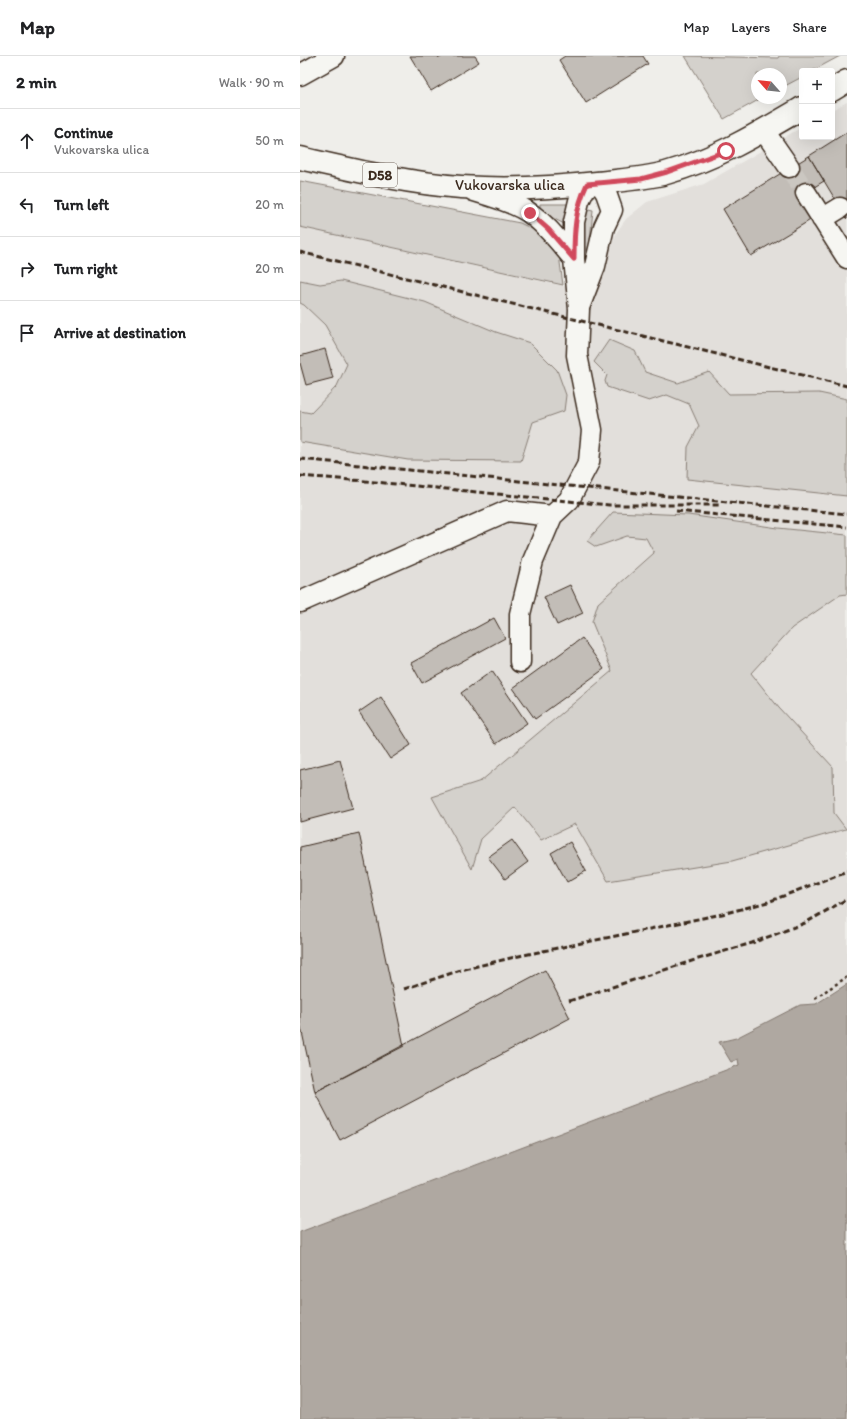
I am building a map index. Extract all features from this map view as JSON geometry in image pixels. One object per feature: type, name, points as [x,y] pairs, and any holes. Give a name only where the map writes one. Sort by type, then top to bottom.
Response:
[{"type":"main road","points":[[835,88],[847,81]]},
{"type":"main road","name":"Vukovarska ulica","points":[[300,158],[364,172],[460,187],[520,188],[641,179],[667,172],[726,151],[764,131],[799,110]]},
{"type":"street","points":[[300,75],[334,56]]},
{"type":"street","points":[[764,131],[790,167]]},
{"type":"street","points":[[520,662],[520,614],[533,561],[552,516],[569,500],[589,462],[592,430],[577,355],[579,309],[574,259],[574,222],[579,201],[593,183],[606,193],[612,210],[604,227],[595,266],[579,309]]},
{"type":"street","points":[[460,187],[492,196],[530,213],[548,229],[574,259]]},
{"type":"street","points":[[806,193],[847,258]]},
{"type":"street","points":[[822,219],[840,208]]},
{"type":"street","points":[[300,602],[507,511],[552,516]]},
{"type":"path","points":[[815,998],[847,977]]},
{"type":"shaded area","points":[[685,56],[778,58],[779,56],[840,56],[818,68],[799,68],[799,79],[787,85],[787,68],[751,68],[751,104],[724,119]]},
{"type":"shaded area","points":[[847,102],[847,984],[816,1004],[800,1005],[736,1038],[719,1042],[738,1059],[740,1065],[300,1232],[300,227],[595,293],[616,233],[626,219],[647,202],[704,184],[799,129],[799,140],[835,140],[835,108]]},
{"type":"shaded area","points":[[300,181],[520,223],[542,234],[559,255],[563,285],[300,227]]},
{"type":"shaded area","points":[[540,204],[568,204],[564,224],[540,211]]},
{"type":"shaded area","points":[[588,209],[593,210],[589,250],[583,257],[582,226],[583,219]]},
{"type":"shaded area","points":[[300,280],[320,284],[341,281],[425,302],[496,332],[530,343],[557,370],[566,395],[564,411],[533,422],[521,461],[408,460],[300,442],[300,411],[311,413],[337,386],[347,364],[325,325],[300,303]]},
{"type":"shaded area","points":[[609,340],[635,351],[645,372],[678,383],[709,372],[729,394],[819,393],[847,399],[847,496],[687,479],[688,447],[699,426],[689,404],[667,395],[649,401],[607,387],[605,381],[607,375],[594,362]]},
{"type":"shaded area","points":[[613,512],[688,515],[778,528],[847,535],[847,594],[840,595],[792,628],[751,673],[779,708],[833,767],[834,813],[846,829],[732,861],[608,881],[575,824],[541,840],[515,807],[481,839],[472,869],[432,797],[481,781],[612,671],[592,622],[598,603],[654,553],[646,538],[627,536],[596,547],[587,541]]},
{"type":"shaded area","points":[[847,984],[847,1419],[300,1419],[300,1232],[739,1065],[738,1059],[731,1062],[719,1042],[736,1038],[800,1005],[816,1004]]},
{"type":"building","points":[[410,56],[438,56],[439,58],[443,56],[475,56],[479,62],[431,91]]},
{"type":"building","points":[[565,56],[643,56],[648,64],[586,103],[559,60]]},
{"type":"building","points":[[847,132],[847,219],[809,156]]},
{"type":"building","points":[[809,156],[824,181],[798,197],[812,219],[751,256],[723,209]]},
{"type":"building","points":[[325,349],[333,378],[306,385],[300,363],[300,356]]},
{"type":"building","points":[[570,585],[583,613],[557,625],[544,597]]},
{"type":"building","points":[[494,618],[505,638],[422,683],[411,663]]},
{"type":"building","points":[[582,638],[604,669],[535,719],[513,688]]},
{"type":"building","points":[[492,671],[527,723],[496,744],[461,693]]},
{"type":"building","points":[[381,697],[411,745],[390,759],[359,712]]},
{"type":"building","points":[[340,760],[353,808],[300,822],[300,770]]},
{"type":"building","points":[[359,833],[404,1046],[315,1092],[300,1023],[300,847]]},
{"type":"building","points":[[512,840],[528,862],[505,879],[488,857]]},
{"type":"building","points":[[570,842],[586,871],[567,882],[551,853]]},
{"type":"building","points":[[545,970],[570,1018],[340,1140],[315,1092]]},
{"type":"tunnel","points":[[789,167],[806,193]]},
{"type":"railway","points":[[300,252],[847,386]]},
{"type":"railway","points":[[300,459],[847,514]]},
{"type":"railway","points":[[300,476],[609,505],[719,505]]},
{"type":"railway","points":[[676,511],[847,527]]},
{"type":"railway","points":[[404,989],[461,970],[519,956],[722,914],[768,902],[847,871]]},
{"type":"railway","points":[[569,1001],[752,943],[805,923],[847,899]]},
{"type":"route","points":[[530,213],[548,229],[574,259],[574,222],[579,201],[587,184],[641,179],[693,164],[726,151]]}]
